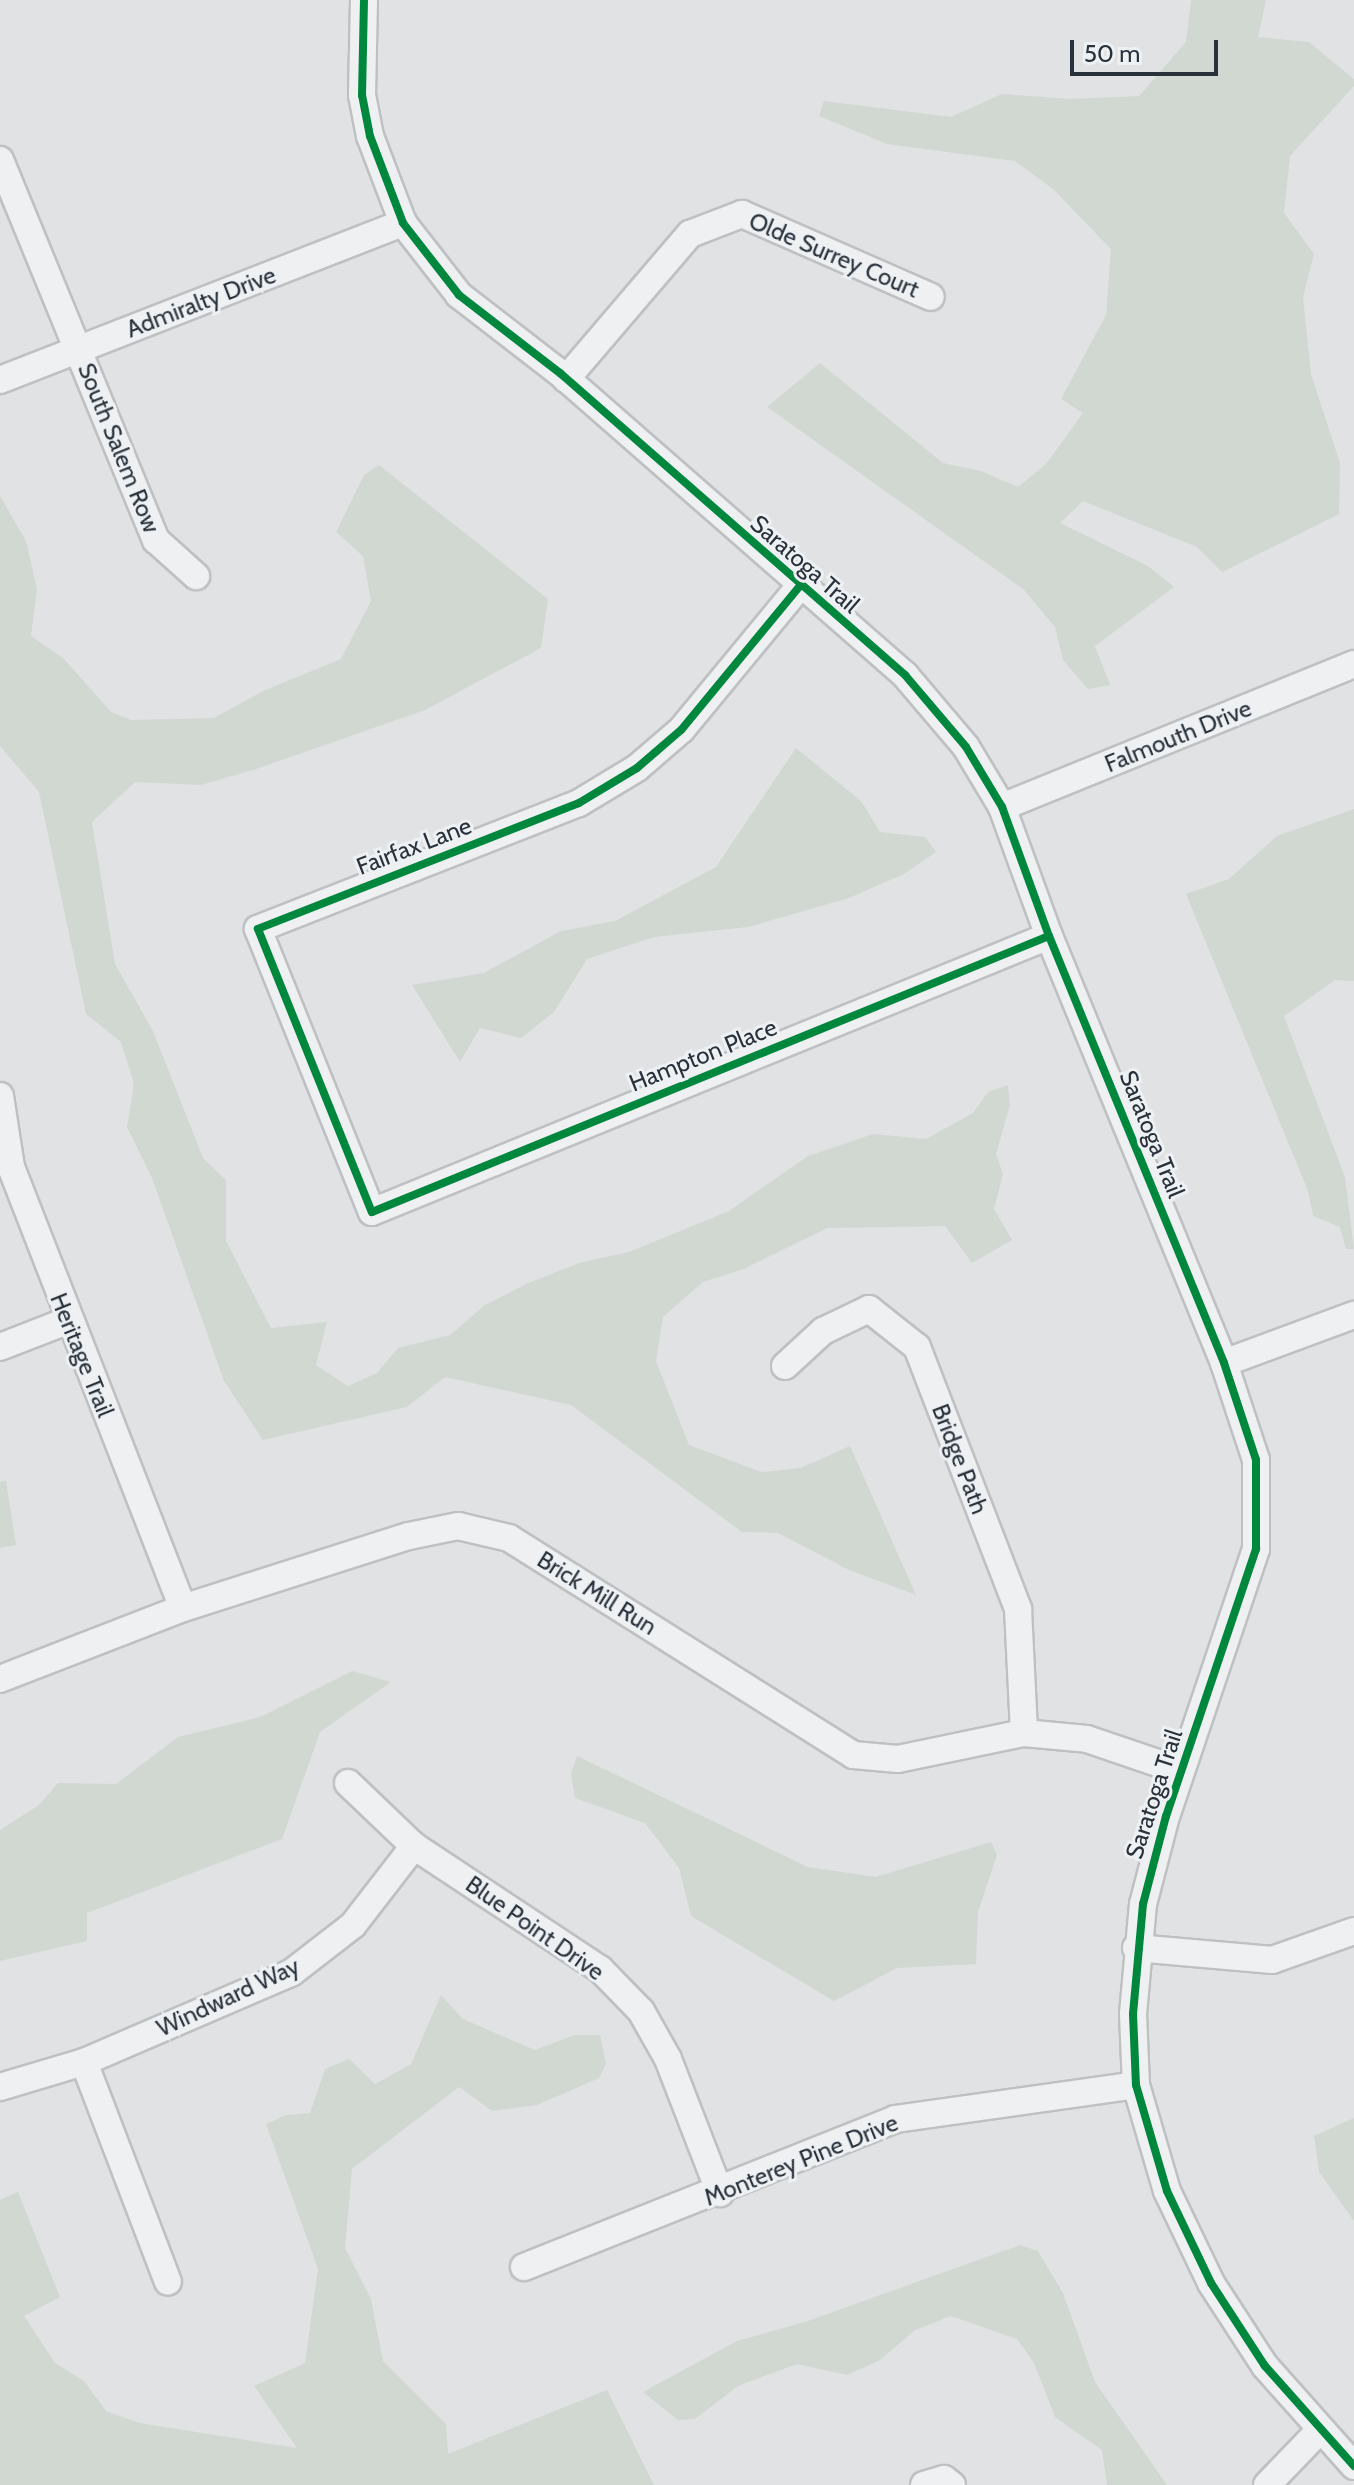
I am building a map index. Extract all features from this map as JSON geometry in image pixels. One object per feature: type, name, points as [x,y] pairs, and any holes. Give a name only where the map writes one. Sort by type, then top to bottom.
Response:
[{"type":"street","name":"Saratoga Trail","points":[[364,0],[362,95],[370,136],[403,223],[459,295],[566,379],[799,587],[905,675],[938,710],[1002,807],[1049,936],[1224,1363],[1256,1460],[1256,1549],[1153,1861],[1136,1948],[1136,2085],[1167,2191],[1211,2283],[1265,2366],[1319,2431],[1354,2466]]},
{"type":"street","name":"South Salem Row","points":[[0,160],[156,540],[196,576]]},
{"type":"street","name":"Olde Surrey Court","points":[[566,379],[690,234],[742,214],[931,297]]},
{"type":"street","name":"Admiralty Drive","points":[[0,380],[403,223]]},
{"type":"street","name":"Fairfax Lane","points":[[372,1212],[258,929],[579,803],[637,768],[681,730],[799,587]]},
{"type":"street","name":"Falmouth Drive","points":[[1002,807],[1354,664]]},
{"type":"street","name":"Hampton Place","points":[[372,1212],[1049,936]]},
{"type":"street","name":"Heritage Trail","points":[[0,1096],[11,1167],[67,1321],[183,1608]]},
{"type":"street","name":"Bridge Path","points":[[785,1366],[823,1331],[869,1309],[917,1347],[1018,1609],[1024,1733]]},
{"type":"street","points":[[1224,1363],[1354,1315]]},
{"type":"street","points":[[0,1347],[67,1321]]},
{"type":"street","name":"Brick Mill Run","points":[[0,1679],[183,1608],[409,1536],[458,1526],[509,1538],[853,1755],[898,1759],[1024,1733],[1087,1739],[1181,1771]]},
{"type":"street","name":"Blue Point Drive","points":[[348,1783],[414,1846],[600,1969],[641,2011],[668,2059],[720,2193]]},
{"type":"street","name":"Windward Way","points":[[0,2087],[84,2062],[291,1973],[353,1925],[414,1846]]},
{"type":"street","points":[[1136,1948],[1272,1960],[1354,1931]]},
{"type":"street","points":[[84,2062],[168,2282]]},
{"type":"street","name":"Monterey Pine Drive","points":[[524,2267],[720,2193],[895,2119],[1136,2085]]},
{"type":"street","points":[[1267,2485],[1319,2431]]},
{"type":"street","points":[[924,2485],[944,2479],[952,2485]]},
{"type":"shaded area","points":[[1191,0],[1266,0],[1258,37],[1309,42],[1354,79],[1354,86],[1290,156],[1284,213],[1314,254],[1303,297],[1311,374],[1340,463],[1339,514],[1222,572],[1197,547],[1083,501],[1060,523],[1148,566],[1174,587],[1095,646],[1110,685],[1088,689],[1063,660],[1055,627],[1023,589],[767,407],[820,363],[943,463],[981,471],[1018,487],[1046,464],[1083,413],[1061,399],[1106,315],[1111,249],[1053,189],[1015,161],[887,144],[819,116],[824,101],[951,117],[1002,94],[1070,99],[1139,96],[1186,42]]},
{"type":"shaded area","points":[[379,465],[548,599],[541,648],[425,710],[259,768],[201,785],[135,782],[92,822],[115,964],[153,1031],[203,1158],[226,1180],[226,1241],[271,1328],[327,1322],[316,1365],[348,1386],[377,1373],[398,1348],[450,1335],[485,1305],[526,1284],[579,1263],[629,1252],[729,1211],[808,1156],[873,1134],[926,1139],[973,1113],[988,1092],[1008,1085],[1010,1105],[996,1154],[1003,1174],[994,1209],[1012,1240],[972,1263],[945,1226],[827,1228],[744,1269],[703,1282],[663,1317],[656,1361],[689,1445],[761,1472],[801,1468],[850,1446],[916,1595],[849,1570],[778,1533],[742,1532],[571,1405],[445,1377],[407,1407],[263,1440],[224,1381],[152,1178],[127,1127],[134,1084],[121,1042],[86,1014],[39,792],[0,746],[0,496],[26,541],[37,589],[31,636],[64,659],[111,712],[131,720],[214,718],[263,691],[341,659],[371,601],[363,556],[336,532],[364,475]]},
{"type":"shaded area","points":[[796,748],[861,801],[880,832],[925,837],[936,852],[904,874],[849,898],[748,927],[654,937],[587,959],[554,1012],[521,1038],[480,1028],[460,1062],[412,985],[484,973],[561,931],[615,921],[716,867]]},
{"type":"shaded area","points":[[1354,809],[1354,981],[1335,980],[1284,1016],[1345,1177],[1354,1249],[1346,1249],[1340,1227],[1313,1216],[1308,1191],[1186,894],[1229,879],[1277,836]]},
{"type":"shaded area","points":[[6,1481],[16,1545],[0,1548],[0,1482]]},
{"type":"shaded area","points":[[352,1671],[391,1682],[320,1732],[282,1839],[87,1913],[87,1941],[0,1961],[0,1830],[39,1805],[58,1783],[116,1784],[178,1737],[260,1717]]},
{"type":"shaded area","points":[[577,1756],[808,1867],[876,1877],[991,1842],[997,1855],[978,1912],[976,1964],[897,1968],[834,2001],[691,1916],[679,1868],[645,1823],[575,1798],[571,1774]]},
{"type":"shaded area","points":[[441,1995],[463,2019],[535,2050],[575,2035],[600,2035],[606,2064],[599,2078],[537,2105],[492,2111],[459,2087],[352,2169],[345,2248],[371,2299],[383,2361],[446,2424],[448,2454],[607,2390],[654,2485],[0,2485],[0,2200],[18,2192],[60,2297],[24,2316],[55,2363],[84,2381],[106,2411],[139,2423],[297,2448],[254,2386],[305,2363],[318,2269],[266,2124],[286,2115],[310,2113],[325,2069],[349,2059],[375,2084],[411,2064]]},
{"type":"shaded area","points":[[1354,2118],[1354,2221],[1319,2172],[1314,2136]]},
{"type":"shaded area","points":[[1020,2245],[1038,2251],[1063,2293],[1095,2382],[1167,2485],[1107,2485],[1102,2450],[1055,2417],[1034,2363],[1017,2339],[951,2316],[915,2330],[880,2360],[847,2375],[797,2364],[738,2386],[695,2419],[678,2420],[643,2392],[737,2341],[805,2322]]},
{"type":"cycle path","points":[[364,0],[362,95],[370,136],[403,223],[459,295],[560,373],[905,675],[966,747],[1002,807],[1049,936],[1224,1363],[1256,1460],[1256,1549],[1166,1816],[1143,1904],[1133,2014],[1136,2085],[1167,2191],[1211,2283],[1265,2366],[1354,2466]]},
{"type":"cycle path","points":[[799,587],[681,730],[637,768],[579,803],[258,929],[372,1212],[1049,936]]}]
